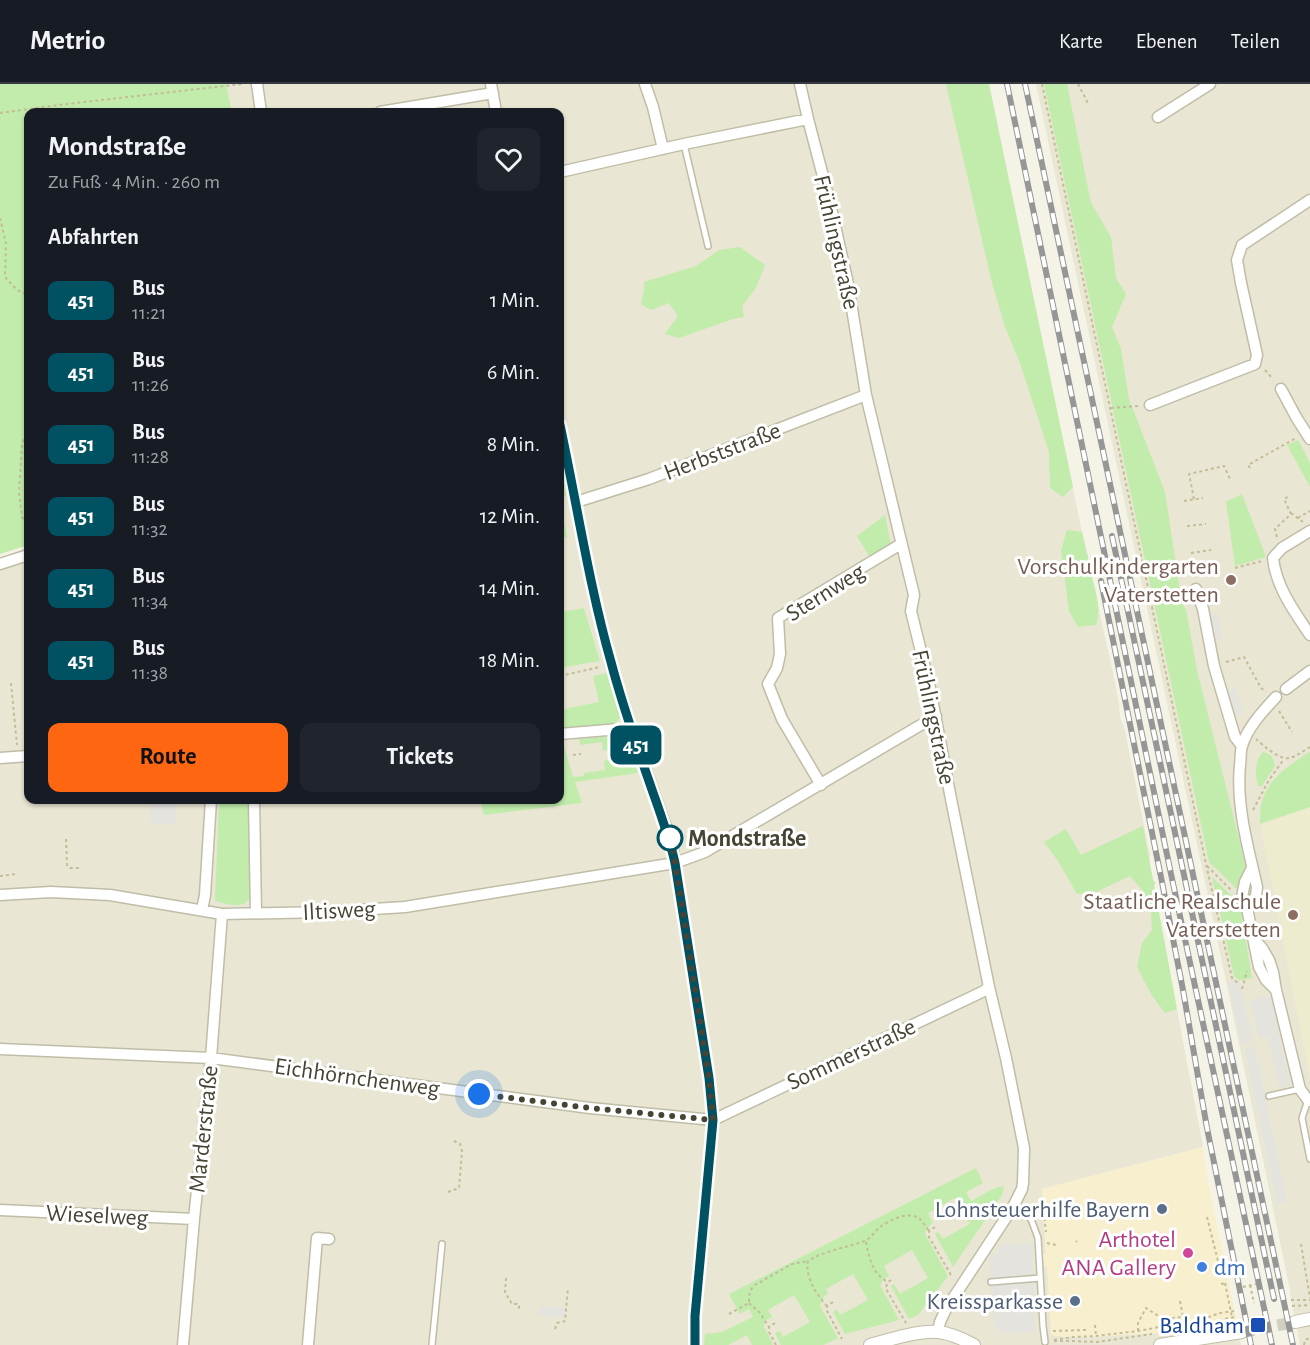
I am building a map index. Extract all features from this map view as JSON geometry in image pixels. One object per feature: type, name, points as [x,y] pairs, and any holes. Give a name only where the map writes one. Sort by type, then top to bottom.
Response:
[{"type":"street","points":[[257,84],[260,108]]},
{"type":"street","points":[[645,84],[663,149]]},
{"type":"street","name":"Frühlingstraße","points":[[801,84],[848,284],[866,395],[914,595],[913,620],[936,716],[989,987],[1024,1148],[1022,1189],[1013,1207],[946,1309],[938,1332]]},
{"type":"street","points":[[1158,117],[1210,84]]},
{"type":"street","points":[[399,108],[492,89],[495,108]]},
{"type":"street","points":[[564,171],[808,119]]},
{"type":"street","points":[[1150,405],[1255,364],[1257,355],[1237,260],[1242,245],[1310,200]]},
{"type":"street","points":[[1281,389],[1308,436]]},
{"type":"street","name":"Herbststraße","points":[[576,502],[649,479],[866,395]]},
{"type":"street","points":[[564,444],[596,605],[611,664],[670,838],[709,1078],[713,1120],[695,1316],[695,1345]]},
{"type":"street","points":[[1309,529],[1282,548],[1273,558],[1274,570],[1281,588],[1310,635]]},
{"type":"street","name":"Sternweg","points":[[821,785],[782,719],[768,684],[777,668],[780,654],[778,618],[901,544]]},
{"type":"street","points":[[0,564],[24,556]]},
{"type":"street","points":[[1196,589],[1203,609],[1214,666],[1235,737],[1242,746]]},
{"type":"street","points":[[1286,689],[1310,671]]},
{"type":"street","points":[[1247,908],[1256,896],[1257,887],[1242,819],[1238,783],[1242,746],[1249,732],[1273,699]]},
{"type":"street","points":[[675,863],[705,852],[936,716]]},
{"type":"street","points":[[564,734],[631,728]]},
{"type":"street","points":[[0,758],[23,756]]},
{"type":"street","points":[[202,910],[211,804]]},
{"type":"street","points":[[254,804],[256,913]]},
{"type":"street","name":"Iltisweg","points":[[0,895],[51,892],[110,895],[222,914],[327,912],[405,907],[675,863]]},
{"type":"street","points":[[1252,867],[1245,882],[1242,897],[1247,908],[1253,938],[1262,948],[1273,972],[1300,1089],[1309,1101]]},
{"type":"street","name":"Marderstraße","points":[[183,1345],[211,1058],[222,914]]},
{"type":"street","name":"Sommerstraße","points":[[713,1120],[989,987]]},
{"type":"street","name":"Eichhörnchenweg","points":[[0,1049],[211,1058],[590,1108],[713,1120]]},
{"type":"street","name":"Wieselweg","points":[[0,1210],[194,1219]]},
{"type":"street","points":[[308,1345],[317,1238],[329,1239]]},
{"type":"street","points":[[1295,1322],[1310,1319]]},
{"type":"street","points":[[870,1345],[925,1332],[938,1332],[961,1338],[974,1345]]},
{"type":"street","points":[[1160,1345],[1242,1332]]},
{"type":"lane","points":[[684,144],[708,246]]},
{"type":"lane","points":[[1269,1096],[1300,1089]]},
{"type":"lane","points":[[1309,1101],[1302,1118],[1310,1159]]},
{"type":"lane","points":[[1013,1207],[1031,1219],[1038,1238],[1045,1342]]},
{"type":"lane","points":[[432,1345],[442,1244]]},
{"type":"lane","points":[[991,1282],[1040,1278]]},
{"type":"lane","points":[[1035,1315],[1042,1314]]},
{"type":"path","points":[[36,108],[242,84]]},
{"type":"path","points":[[1042,84],[1206,864],[1232,978],[1239,984]]},
{"type":"path","points":[[1078,84],[1089,105]]},
{"type":"path","points":[[0,113],[24,110]]},
{"type":"path","points":[[0,218],[6,244],[5,278],[17,290],[24,293]]},
{"type":"path","points":[[0,281],[5,278]]},
{"type":"path","points":[[1260,366],[1281,389]]},
{"type":"path","points":[[1111,408],[1150,405]]},
{"type":"path","points":[[1250,468],[1248,465],[1308,436]]},
{"type":"path","points":[[24,439],[19,493],[24,520]]},
{"type":"path","points":[[1194,499],[1189,474],[1224,466],[1230,480]]},
{"type":"path","points":[[1288,497],[1284,499],[1291,513],[1309,529]]},
{"type":"path","points":[[1184,501],[1203,498]]},
{"type":"path","points":[[1298,518],[1310,511]]},
{"type":"path","points":[[1282,548],[1275,529],[1291,513]]},
{"type":"path","points":[[1187,526],[1206,524]]},
{"type":"path","points":[[1191,553],[1211,550]]},
{"type":"path","points":[[1235,568],[1273,558]]},
{"type":"path","points":[[1214,666],[1244,657],[1261,688],[1273,699],[1292,732]]},
{"type":"path","points":[[564,675],[611,664]]},
{"type":"path","points":[[11,683],[23,756]]},
{"type":"path","points":[[1249,732],[1284,759],[1310,747]]},
{"type":"path","points":[[573,755],[581,754]]},
{"type":"path","points":[[1253,810],[1269,780],[1284,759]]},
{"type":"path","points":[[66,838],[67,865],[70,868],[80,868]]},
{"type":"path","points":[[1206,864],[1233,893],[1242,897]]},
{"type":"path","points":[[0,876],[16,874]]},
{"type":"path","points":[[448,1192],[459,1188],[462,1151],[460,1144],[454,1141]]},
{"type":"path","points":[[1043,1206],[1047,1234]]},
{"type":"path","points":[[776,1345],[769,1332],[770,1327],[749,1303],[751,1288],[792,1264],[866,1242],[881,1226],[901,1216],[909,1215],[920,1220],[929,1231],[929,1237],[951,1275]]},
{"type":"path","points":[[1206,1217],[1220,1269]]},
{"type":"path","points":[[929,1231],[935,1227]]},
{"type":"path","points":[[866,1242],[869,1260],[883,1280],[890,1281],[886,1289],[906,1323]]},
{"type":"path","points":[[1291,1300],[1310,1295],[1301,1244]]},
{"type":"path","points":[[808,1261],[807,1269],[811,1282],[827,1306],[827,1311],[842,1339]]},
{"type":"path","points":[[506,1278],[505,1292],[512,1304],[519,1305],[519,1310]]},
{"type":"path","points":[[1224,1283],[1232,1317]]},
{"type":"path","points":[[1244,1287],[1256,1284]]},
{"type":"path","points":[[1250,1285],[1254,1303]]},
{"type":"path","points":[[555,1329],[557,1323],[565,1321],[568,1288]]},
{"type":"path","points":[[1180,1301],[1186,1329]]},
{"type":"path","points":[[827,1306],[833,1302]]},
{"type":"path","points":[[729,1314],[749,1303]]},
{"type":"path","points":[[1292,1306],[1310,1305]]},
{"type":"path","points":[[1138,1331],[1138,1323],[1146,1308],[1163,1319],[1183,1317]]},
{"type":"path","points":[[1045,1342],[1138,1331],[1232,1312]]},
{"type":"path","points":[[770,1327],[775,1323]]},
{"type":"path","points":[[1043,1326],[1053,1325],[1053,1332],[1086,1330],[1085,1327]]},
{"type":"path","points":[[1095,1325],[1096,1336]]},
{"type":"path","points":[[1045,1342],[1084,1343],[1151,1334]]},
{"type":"path","points":[[1083,1336],[1084,1343]]},
{"type":"path","points":[[1304,1345],[1305,1340],[1310,1338]]},
{"type":"shaded area","points":[[226,84],[989,84],[1088,555],[1090,575],[1115,682],[1120,717],[1125,731],[1150,856],[1149,861],[1156,884],[1154,885],[1158,909],[1203,1147],[1042,1189],[1046,1254],[1044,1254],[1047,1266],[1176,1332],[1237,1323],[1241,1345],[0,1345],[0,570],[24,562],[24,804],[564,804],[564,667],[600,661],[584,608],[564,611],[564,108],[231,108]]},
{"type":"shaded area","points":[[1036,84],[1310,84],[1310,1345],[1300,1345],[1226,981]]},
{"type":"shaded area","points":[[1218,613],[1223,638],[1214,640],[1209,615]]},
{"type":"shaded area","points":[[1236,688],[1243,713],[1233,715],[1227,690]]},
{"type":"shaded area","points":[[151,804],[177,804],[176,825],[150,823]]},
{"type":"shaded area","name":"Staatliche Realschule Vaterstetten","points":[[1310,807],[1310,1079],[1260,824]]},
{"type":"shaded area","points":[[1239,980],[1253,1042],[1242,1044],[1228,982]]},
{"type":"shaded area","points":[[1271,996],[1290,1085],[1279,1087],[1268,1037],[1259,1038],[1251,1000]]},
{"type":"shaded area","points":[[1254,1047],[1287,1201],[1277,1203],[1245,1049]]},
{"type":"shaded area","points":[[1203,1147],[1237,1323],[1176,1332],[1091,1337],[1051,1335],[1047,1267],[1044,1266],[1043,1254],[1046,1254],[1042,1189]]},
{"type":"shaded area","points":[[1032,1243],[1035,1332],[998,1333],[998,1326],[994,1326],[989,1255],[998,1254],[998,1245]]},
{"type":"shaded area","points":[[540,1306],[565,1308],[564,1318],[539,1315]]},
{"type":"green space","points":[[0,84],[226,84],[231,108],[24,108],[24,546],[0,554]]},
{"type":"green space","points":[[946,84],[989,84],[1073,487],[1063,497],[1050,488],[1049,452],[992,283]]},
{"type":"green space","points":[[1044,84],[1067,84],[1091,203],[1111,237],[1116,278],[1126,294],[1112,327],[1121,349],[1129,399],[1165,492],[1182,604],[1186,609],[1197,670],[1246,868],[1242,886],[1237,889],[1209,862]]},
{"type":"green space","points":[[740,247],[765,265],[756,288],[742,306],[744,317],[679,338],[665,334],[678,316],[669,303],[651,310],[641,304],[644,282],[696,266],[719,250]]},
{"type":"green space","points":[[1298,440],[1310,463],[1310,487],[1287,445]]},
{"type":"green space","points":[[1242,494],[1266,557],[1235,566],[1226,502]]},
{"type":"green space","points":[[885,515],[891,545],[870,558],[857,536]]},
{"type":"green space","points":[[1067,530],[1082,532],[1098,601],[1096,625],[1078,627],[1069,611],[1061,551]]},
{"type":"green space","points":[[584,608],[600,661],[564,667],[564,611]]},
{"type":"green space","points":[[607,673],[620,717],[614,724],[564,728],[564,709],[599,702],[593,676]]},
{"type":"green space","points":[[618,736],[627,742],[638,773],[575,782],[582,803],[484,815],[481,804],[564,804],[564,746],[573,777],[605,770],[604,761],[608,760],[607,750],[603,751],[602,742],[580,745],[579,739]]},
{"type":"green space","points":[[1263,752],[1272,756],[1275,766],[1259,787],[1256,769],[1258,759]]},
{"type":"green space","points":[[1310,752],[1310,807],[1260,824],[1261,805],[1268,788],[1287,768]]},
{"type":"green space","points":[[219,804],[248,804],[250,898],[239,905],[215,901]]},
{"type":"green space","points":[[1143,826],[1153,880],[1156,884],[1154,885],[1177,1009],[1165,1013],[1151,994],[1137,967],[1142,943],[1152,930],[1151,910],[1143,891],[1130,876],[1094,893],[1077,894],[1044,842],[1066,829],[1081,855]]},
{"type":"green space","points":[[1212,877],[1237,901],[1241,911],[1252,978],[1239,980],[1234,976]]},
{"type":"green space","points":[[976,1168],[983,1183],[966,1192],[971,1201],[995,1188],[1004,1186],[1002,1195],[953,1267],[935,1234],[938,1232],[943,1239],[970,1224],[955,1198],[928,1213],[933,1223],[927,1228],[925,1234],[948,1276],[918,1315],[909,1319],[891,1286],[894,1284],[900,1294],[928,1278],[912,1250],[884,1266],[889,1276],[880,1285],[899,1320],[845,1334],[833,1312],[837,1309],[840,1315],[868,1300],[853,1274],[826,1289],[828,1294],[824,1296],[820,1306],[838,1338],[823,1345],[781,1345],[775,1333],[780,1331],[783,1337],[810,1322],[794,1295],[768,1310],[772,1317],[765,1321],[764,1327],[773,1345],[752,1345],[747,1335],[728,1345],[704,1345],[705,1334],[722,1332],[753,1317],[749,1309],[740,1314],[729,1294]]},
{"type":"tunnel","points":[[1242,1332],[1295,1322]]},
{"type":"railway","points":[[1007,84],[1171,874],[1272,1345]]},
{"type":"railway","points":[[1025,84],[1293,1345]]},
{"type":"railway","points":[[1112,536],[1274,1299]]},
{"type":"railway","points":[[1101,581],[1161,877],[1207,1128],[1251,1345]]},
{"type":"bus line","name":"451","points":[[564,444],[596,605],[611,664],[670,838],[709,1078],[713,1120],[695,1316],[695,1345]]},
{"type":"place","name":"Vorschulkindergarten Vaterstetten","points":[[1231,580]]},
{"type":"place","name":"Mondstraße","points":[[670,838]]},
{"type":"place","name":"Staatliche Realschule Vaterstetten","points":[[1293,915]]},
{"type":"place","name":"Lohnsteuerhilfe Bayern","points":[[1162,1209]]},
{"type":"place","name":"Arthotel ANA Gallery","points":[[1188,1253]]},
{"type":"place","name":"dm","points":[[1202,1267]]},
{"type":"place","name":"Kreissparkasse","points":[[1075,1301]]},
{"type":"place","name":"Baldham","points":[[1258,1325]]},
{"type":"route","points":[[479,1094],[713,1120],[709,1078],[670,838]]}]
